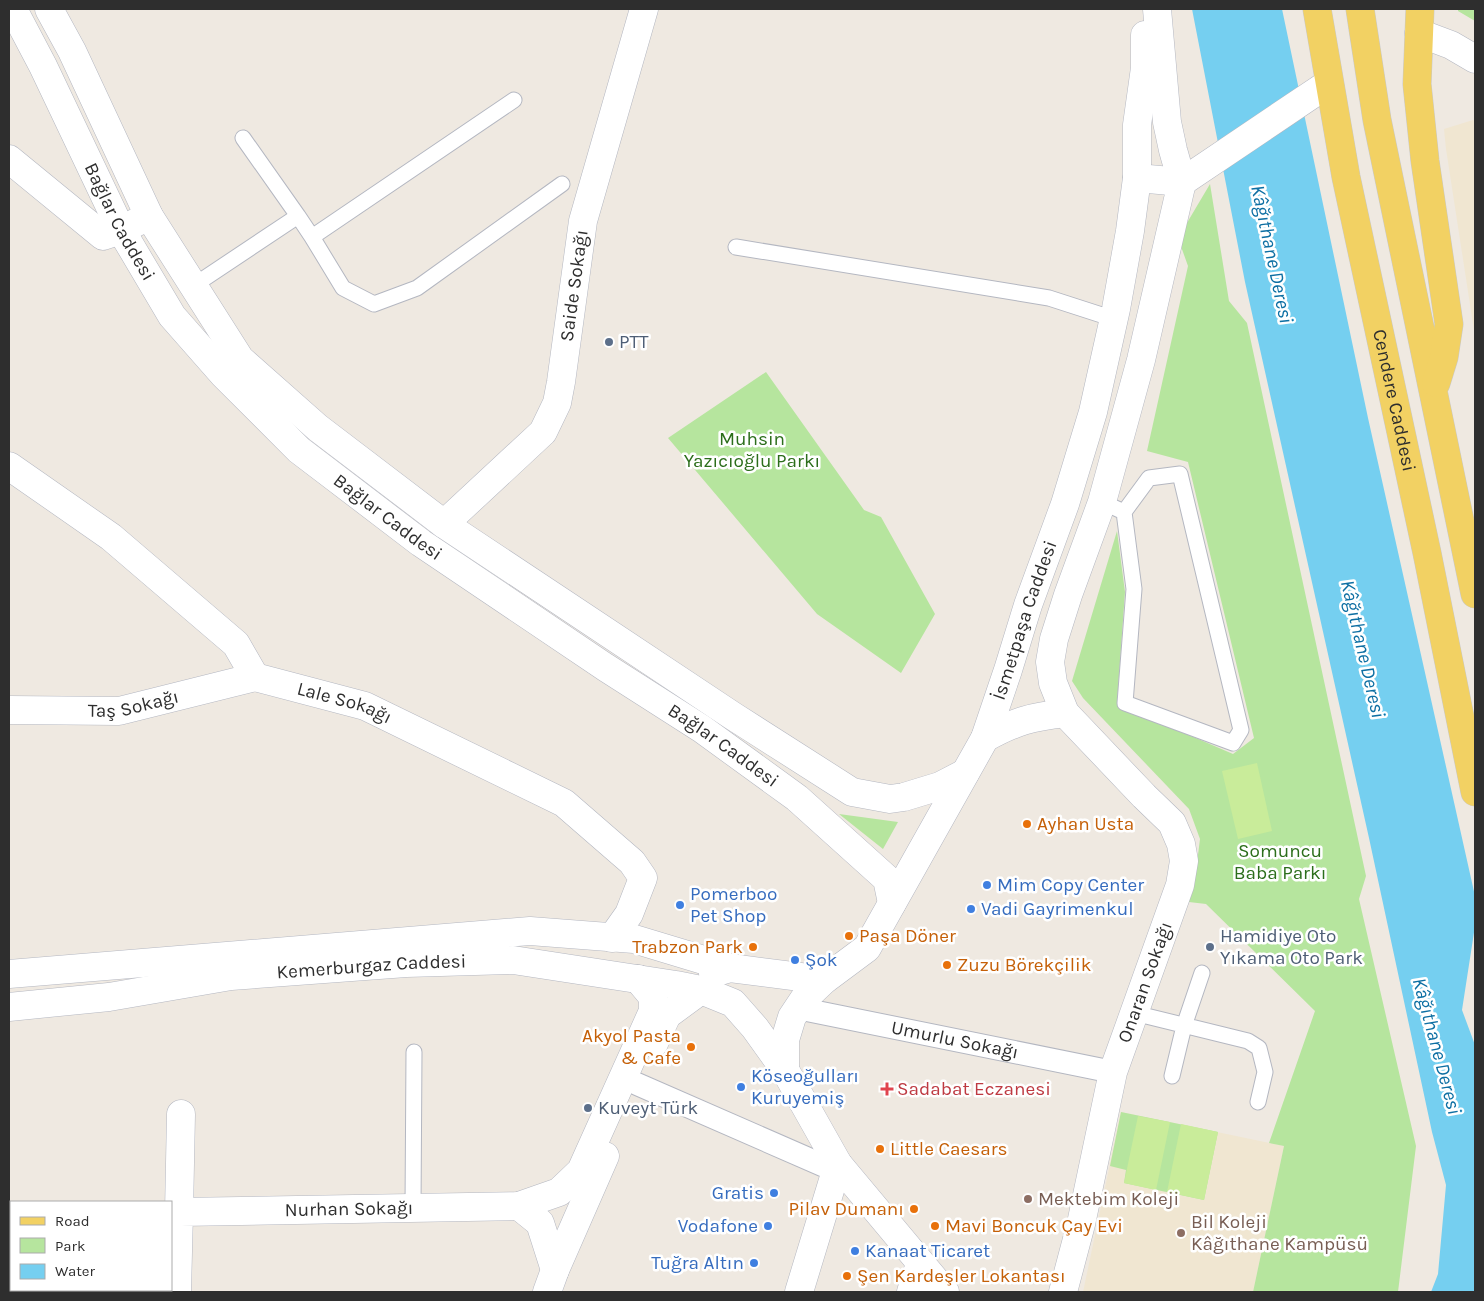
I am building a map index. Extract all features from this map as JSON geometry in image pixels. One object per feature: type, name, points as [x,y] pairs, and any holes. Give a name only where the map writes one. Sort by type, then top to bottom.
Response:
[{"type":"main road","name":"Cendere Caddesi","points":[[1317,9],[1346,177],[1427,553],[1467,744],[1475,792]]},
{"type":"main road","points":[[1360,9],[1377,120],[1475,594]]},
{"type":"main road","points":[[1419,21],[1417,84],[1425,161],[1449,324],[1444,357],[1434,389]]},
{"type":"street","name":"Bağlar Caddesi","points":[[13,9],[43,66],[121,230],[172,316],[223,374],[299,450],[421,543],[605,667],[702,729],[797,798],[887,879],[892,903]]},
{"type":"street","name":"Bağlar Caddesi","points":[[49,9],[72,51],[149,216],[193,286],[240,359],[318,428],[444,524],[732,716],[852,792],[890,799],[904,797],[940,786],[965,773]]},
{"type":"street","name":"Saide Sokağı","points":[[444,524],[534,442],[543,432],[554,410],[561,382],[583,221],[644,9]]},
{"type":"street","name":"İsmetpaşa Caddesi","points":[[785,1070],[785,1040],[792,1017],[804,999],[824,980],[867,948],[985,738],[1028,606],[1065,504],[1093,412],[1114,318],[1130,231],[1137,178],[1137,126],[1145,68],[1145,9]]},
{"type":"street","points":[[985,738],[1009,725],[1034,717],[1065,713],[1052,684],[1050,662],[1054,639],[1068,595],[1113,507],[1141,360],[1182,182],[1167,122],[1158,9]]},
{"type":"street","points":[[1419,21],[1450,45],[1475,59]]},
{"type":"street","points":[[1137,178],[1182,182],[1329,83]]},
{"type":"street","points":[[9,159],[103,236],[121,230],[149,216]]},
{"type":"street","points":[[9,466],[119,544],[236,644],[255,677]]},
{"type":"street","name":"Taş Sokağı","points":[[9,710],[119,711],[255,677]]},
{"type":"street","name":"Lale Sokağı","points":[[255,677],[365,706],[564,802],[632,862],[643,878],[629,914],[612,938]]},
{"type":"street","name":"Onaran Sokağı","points":[[1063,1292],[1081,1224],[1113,1072],[1180,885],[1184,861],[1181,844],[1172,823],[1065,713]]},
{"type":"street","name":"Kemerburgaz Caddesi","points":[[9,974],[530,931],[634,939],[730,968],[824,980]]},
{"type":"street","name":"Kemerburgaz Caddesi","points":[[9,1007],[109,997],[231,976],[406,963],[513,960],[667,988],[732,1003],[755,1028],[785,1070]]},
{"type":"street","points":[[551,1281],[667,1015],[667,988],[730,968]]},
{"type":"street","name":"Nurhan Sokağı","points":[[179,1212],[519,1206],[559,1192],[581,1172],[653,1011],[667,988]]},
{"type":"street","name":"Umurlu Sokağı","points":[[798,1008],[1113,1072]]},
{"type":"street","points":[[785,1070],[837,1168],[945,1292]]},
{"type":"street","points":[[636,1084],[837,1168]]},
{"type":"street","points":[[178,1292],[180,1114]]},
{"type":"street","points":[[799,1292],[837,1168]]},
{"type":"street","points":[[519,1206],[540,1223],[551,1281]]},
{"type":"street","points":[[911,1292],[920,1264]]},
{"type":"lane","points":[[312,238],[514,100]]},
{"type":"lane","points":[[243,138],[298,216],[343,288],[374,304],[417,288],[562,184]]},
{"type":"lane","points":[[193,286],[298,216]]},
{"type":"lane","points":[[736,247],[1049,298],[1114,318]]},
{"type":"lane","points":[[1180,474],[1241,730],[1233,743],[1125,703],[1134,589],[1113,507],[1149,478],[1180,474]]},
{"type":"lane","points":[[1172,1076],[1184,1026],[1202,973]]},
{"type":"lane","points":[[1134,1013],[1248,1041],[1259,1048],[1265,1072],[1258,1102]]},
{"type":"lane","points":[[413,1208],[414,1052]]},
{"type":"shaded area","points":[[1475,121],[1475,337],[1444,129]]},
{"type":"shaded area","name":"Bil Koleji Kâğıthane Kampüsü","points":[[1121,1112],[1284,1146],[1253,1292],[1083,1292]]},
{"type":"green space","points":[[1458,9],[1475,9],[1475,21],[1458,11]]},
{"type":"green space","name":"Somuncu Baba Parkı","points":[[1210,184],[1229,301],[1247,323],[1366,876],[1359,899],[1416,1146],[1398,1292],[1253,1292],[1284,1146],[1269,1143],[1315,1011],[1206,904],[1189,902],[1194,887],[1200,839],[1189,809],[1083,698],[1072,681],[1117,531],[1125,592],[1117,704],[1233,754],[1254,738],[1188,462],[1147,451],[1188,266],[1178,238]]},
{"type":"green space","name":"Muhsin Yazıcıoğlu Parkı","points":[[766,372],[864,510],[881,517],[935,614],[901,673],[817,614],[668,438]]},
{"type":"green space","points":[[1257,763],[1272,831],[1238,839],[1222,771]]},
{"type":"green space","points":[[839,814],[898,822],[883,849]]},
{"type":"green space","points":[[1121,1112],[1218,1132],[1204,1200],[1124,1183],[1126,1170],[1110,1166]]},
{"type":"green space","points":[[1138,1116],[1170,1122],[1156,1190],[1124,1183]]},
{"type":"green space","points":[[1181,1124],[1218,1132],[1204,1200],[1167,1192]]},
{"type":"water","name":"Kâğıthane Deresi","points":[[1192,9],[1282,9],[1368,418],[1475,896],[1475,926],[1462,1010],[1475,1045],[1475,1292],[1431,1292],[1438,1274],[1446,1185],[1432,1132],[1369,838],[1245,282]]},
{"type":"place","name":"PTT","points":[[609,342]]},
{"type":"place","name":"Ayhan Usta","points":[[1027,824]]},
{"type":"place","name":"Mim Copy Center","points":[[987,885]]},
{"type":"place","name":"Pomerboo Pet Shop","points":[[680,905]]},
{"type":"place","name":"Vadi Gayrimenkul","points":[[971,909]]},
{"type":"place","name":"Paşa Döner","points":[[849,936]]},
{"type":"place","name":"Trabzon Park","points":[[753,947]]},
{"type":"place","name":"Hamidiye Oto Yıkama Oto Park","points":[[1210,947]]},
{"type":"place","name":"Şok","points":[[795,960]]},
{"type":"place","name":"Zuzu Börekçilik","points":[[947,965]]},
{"type":"place","name":"Akyol Pasta & Cafe","points":[[691,1047]]},
{"type":"place","name":"Köseoğulları Kuruyemiş","points":[[741,1087]]},
{"type":"place","name":"Sadabat Eczanesi","points":[[887,1089]]},
{"type":"place","name":"Kuveyt Türk","points":[[588,1108]]},
{"type":"place","name":"Little Caesars","points":[[880,1149]]},
{"type":"place","name":"Gratis","points":[[774,1193]]},
{"type":"place","name":"Mektebim Koleji","points":[[1028,1199]]},
{"type":"place","name":"Pilav Dumanı","points":[[914,1209]]},
{"type":"place","name":"Vodafone","points":[[768,1226]]},
{"type":"place","name":"Mavi Boncuk Çay Evi","points":[[935,1226]]},
{"type":"place","name":"Bil Koleji Kâğıthane Kampüsü","points":[[1181,1233]]},
{"type":"place","name":"Kanaat Ticaret","points":[[855,1251]]},
{"type":"place","name":"Tuğra Altın","points":[[754,1263]]},
{"type":"place","name":"Şen Kardeşler Lokantası","points":[[847,1276]]}]
